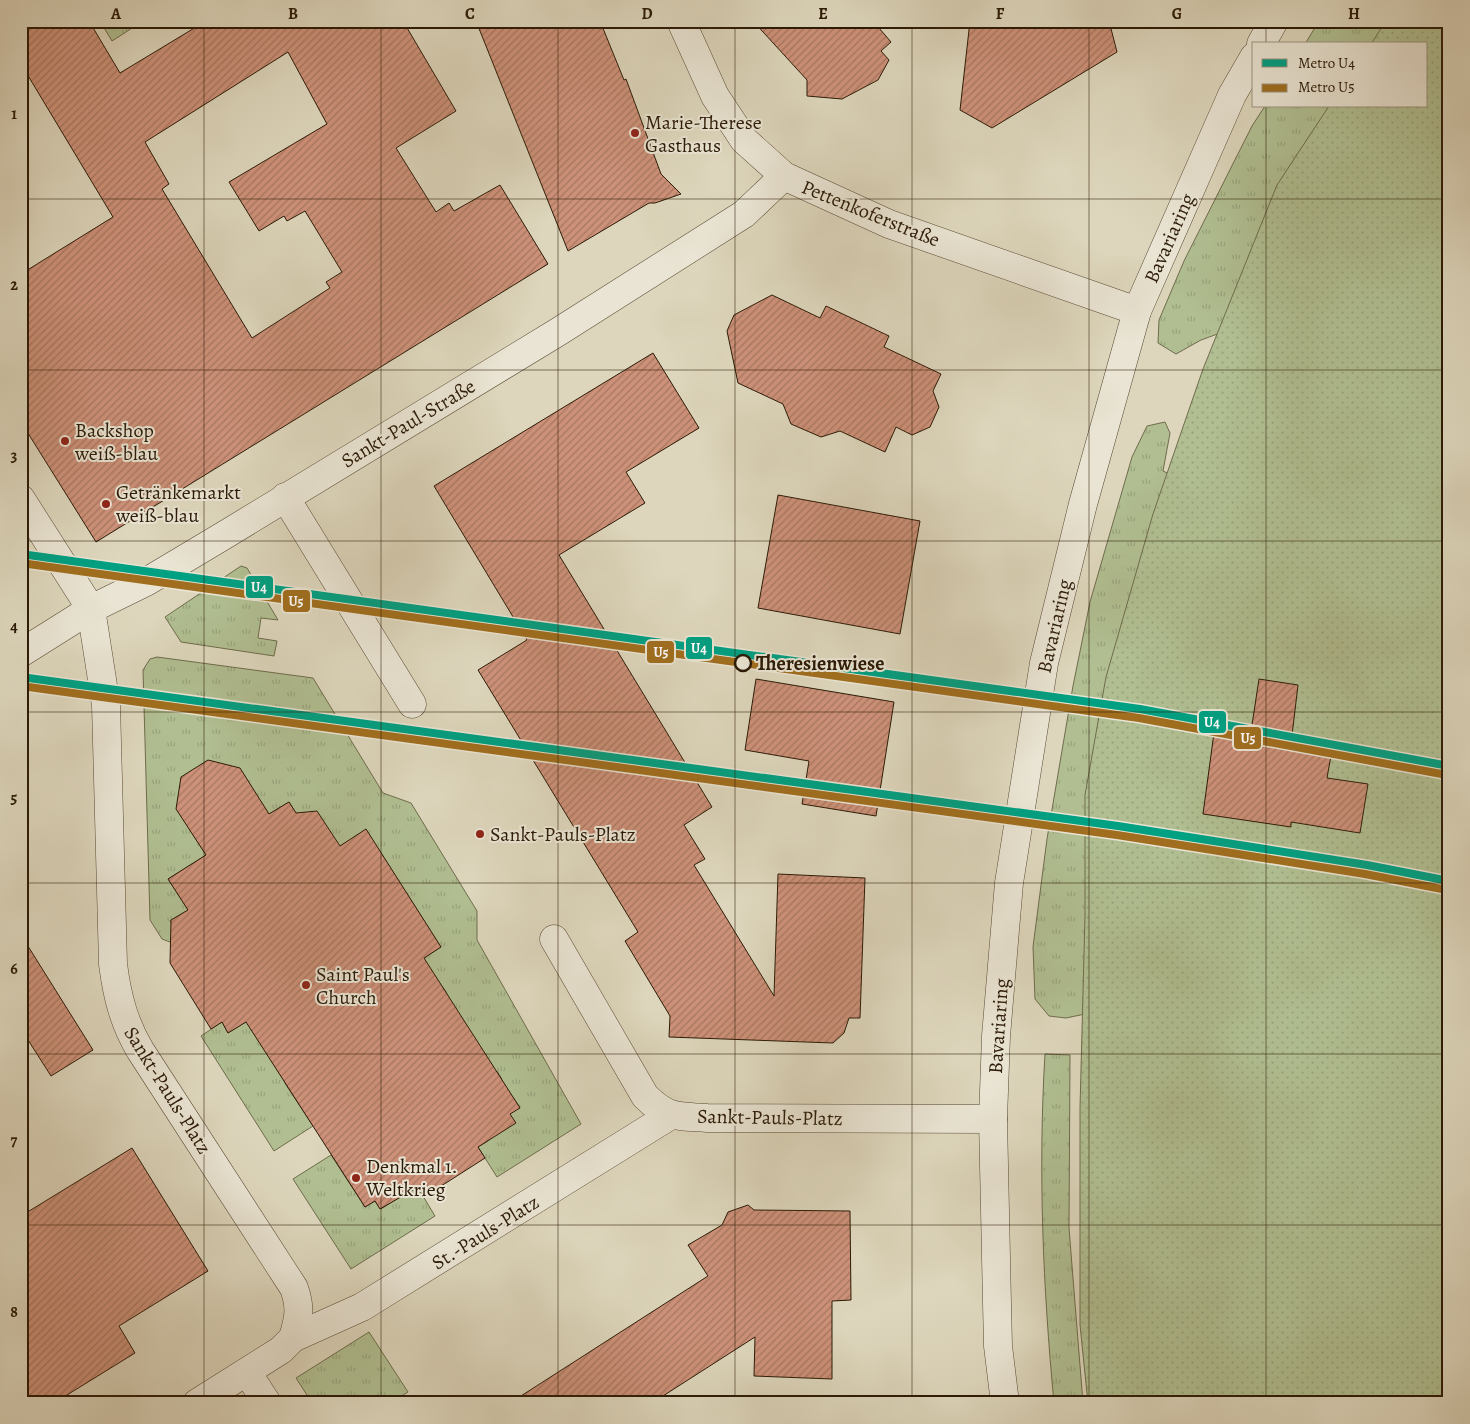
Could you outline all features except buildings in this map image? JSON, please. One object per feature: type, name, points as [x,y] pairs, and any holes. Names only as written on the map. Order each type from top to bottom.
[{"type":"street","name":"Pettenkoferstraße","points":[[681,21],[715,96],[744,140],[784,176],[889,224],[1137,311]]},
{"type":"street","points":[[1262,42],[1274,21]]},
{"type":"street","name":"Bavariaring","points":[[1005,1403],[998,1346],[993,1119],[996,1036],[1009,883],[1044,663],[1086,495],[1137,311],[1232,95],[1252,60]]},
{"type":"street","name":"Sankt-Paul-Straße","points":[[21,653],[91,609],[146,582],[549,337],[744,214],[784,176]]},
{"type":"street","points":[[286,497],[412,704]]},
{"type":"street","points":[[21,499],[91,609]]},
{"type":"street","name":"Sankt-Pauls-Platz","points":[[91,609],[106,705],[112,964],[116,992],[124,1021],[140,1050],[294,1288],[300,1305],[298,1321],[292,1338]]},
{"type":"street","name":"Sankt-Pauls-Platz","points":[[554,939],[645,1096],[658,1110],[671,1115],[708,1118],[993,1119]]},
{"type":"street","name":"St.-Pauls-Platz","points":[[292,1338],[362,1307],[671,1115]]},
{"type":"street","points":[[198,1403],[281,1350],[292,1338]]},
{"type":"street","name":"Bavariaring","points":[[985,1403],[998,1346]]},
{"type":"street","points":[[248,1372],[267,1403]]},
{"type":"green space","points":[[100,21],[143,21],[112,41]]},
{"type":"green space","points":[[1319,21],[1449,21],[1428,42],[1306,42]]},
{"type":"green space","points":[[1386,21],[1449,21],[1449,1403],[1088,1403],[1080,1325],[1080,1108],[1085,916],[1085,795],[1106,677],[1153,514],[1203,369],[1277,185],[1328,108],[1428,108],[1428,42],[1372,42]]},
{"type":"green space","points":[[1264,108],[1423,108],[1245,324],[1201,340],[1176,354],[1158,343],[1159,320],[1184,261],[1252,126]]},
{"type":"green space","points":[[1165,422],[1170,433],[1163,471],[1208,492],[1109,1009],[1066,1018],[1049,1016],[1035,999],[1033,947],[1047,839],[1073,686],[1090,602],[1132,457],[1147,426]]},
{"type":"green space","points":[[241,566],[247,568],[278,620],[261,618],[258,638],[277,641],[274,656],[181,642],[165,617]]},
{"type":"green space","points":[[157,657],[313,678],[383,793],[411,803],[477,911],[477,940],[581,1124],[497,1177],[478,1147],[488,1141],[483,1131],[520,1107],[500,1080],[502,1079],[497,1071],[488,1077],[464,1021],[438,998],[447,993],[442,986],[433,991],[415,964],[441,947],[366,830],[340,846],[296,813],[289,802],[269,814],[239,768],[177,809],[206,855],[168,879],[188,910],[170,921],[180,936],[170,942],[162,939],[150,920],[143,670],[150,659]]},
{"type":"green space","points":[[255,1016],[286,1085],[313,1126],[274,1151],[201,1036],[222,1022],[228,1033]]},
{"type":"green space","points":[[1045,1054],[1070,1055],[1069,1228],[1083,1403],[1054,1403],[1044,1272],[1042,1142]]},
{"type":"green space","points":[[331,1155],[365,1207],[375,1201],[381,1209],[417,1186],[435,1216],[351,1269],[293,1179]]},
{"type":"green space","points":[[369,1332],[408,1392],[390,1403],[312,1403],[296,1378]]},
{"type":"metro line","name":"U4","points":[[21,554],[1140,709],[1449,766]]},
{"type":"metro line","name":"U5","points":[[21,563],[1139,718],[1447,775]]},
{"type":"metro line","name":"U4","points":[[21,677],[1118,826],[1367,865],[1449,881]]},
{"type":"metro line","name":"U5","points":[[21,686],[1117,835],[1365,874],[1447,890]]},
{"type":"place","name":"Marie-Therese Gasthaus","points":[[635,133]]},
{"type":"place","name":"Backshop weiß-blau","points":[[65,441]]},
{"type":"place","name":"Getränkemarkt weiß-blau","points":[[106,504]]},
{"type":"place","name":"Theresienwiese","points":[[743,663]]},
{"type":"place","name":"Sankt-Pauls-Platz","points":[[480,834]]},
{"type":"place","name":"Saint Paul's Church","points":[[306,985]]},
{"type":"place","name":"Denkmal 1. Weltkrieg","points":[[356,1178]]}]
